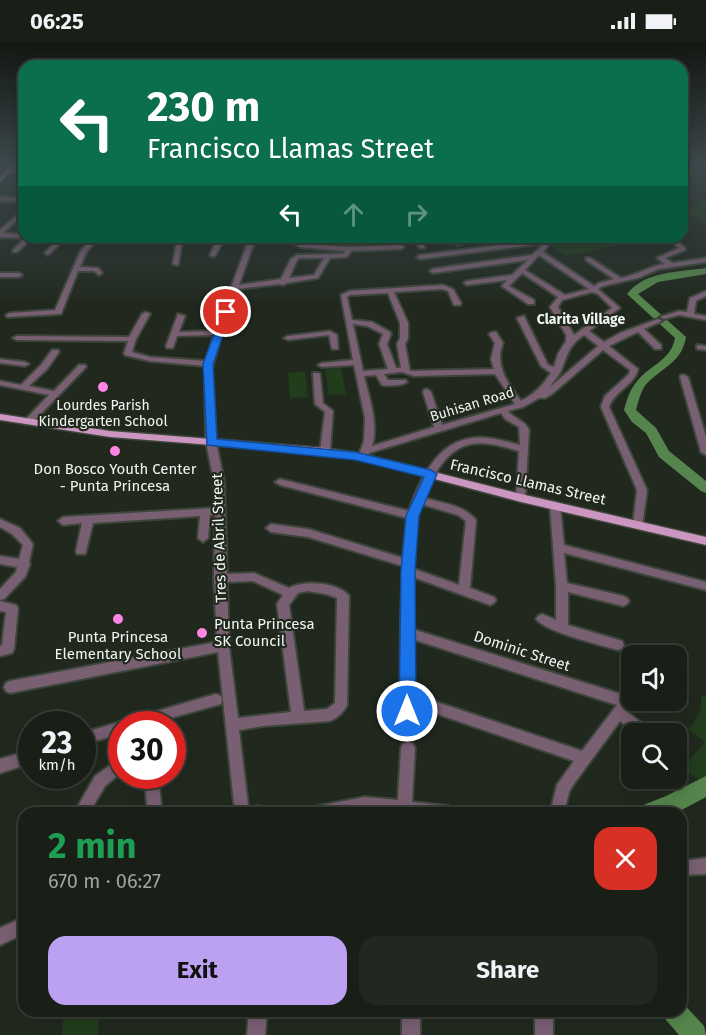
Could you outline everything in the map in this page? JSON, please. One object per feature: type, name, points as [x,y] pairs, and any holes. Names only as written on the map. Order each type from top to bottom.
[{"type":"main road","name":"Francisco Llamas Street","points":[[0,417],[110,434],[364,454],[555,506],[706,534]]},
{"type":"main road","name":"Francisco Llamas Street","points":[[638,523],[706,541]]},
{"type":"street","points":[[0,234],[18,217]]},
{"type":"street","points":[[0,234],[18,236]]},
{"type":"street","points":[[15,251],[23,243]]},
{"type":"street","points":[[48,253],[58,243]]},
{"type":"street","points":[[10,315],[58,312],[83,252],[91,243]]},
{"type":"street","points":[[176,264],[179,243]]},
{"type":"street","points":[[213,255],[219,243]]},
{"type":"street","points":[[146,314],[132,339],[128,353],[149,359],[208,364],[250,243]]},
{"type":"street","points":[[298,243],[349,249],[401,247]]},
{"type":"street","points":[[419,243],[423,247]]},
{"type":"street","points":[[420,257],[534,243]]},
{"type":"street","points":[[531,302],[505,286],[545,243]]},
{"type":"street","points":[[672,265],[660,258],[683,249],[678,244]]},
{"type":"street","points":[[283,283],[294,259],[299,256],[345,256],[349,249]]},
{"type":"street","points":[[433,271],[536,255],[594,289],[616,308],[570,341],[570,336],[554,307],[556,301],[594,289],[601,284],[636,277],[657,267],[706,260]]},
{"type":"street","points":[[236,287],[283,283],[316,277],[328,256]]},
{"type":"street","points":[[588,259],[620,280]]},
{"type":"street","points":[[75,269],[96,269],[99,273]]},
{"type":"street","points":[[520,270],[563,297]]},
{"type":"street","points":[[0,275],[20,275]]},
{"type":"street","points":[[467,283],[513,278]]},
{"type":"street","points":[[364,454],[370,427],[343,296],[345,294],[443,287],[451,290],[457,303]]},
{"type":"street","points":[[390,290],[404,323],[404,338],[400,344],[406,372],[414,374],[499,371]]},
{"type":"street","points":[[690,315],[693,300],[706,293]]},
{"type":"street","points":[[536,396],[549,392],[603,346],[639,328],[679,314],[706,318]]},
{"type":"street","points":[[170,346],[181,315]]},
{"type":"street","points":[[521,318],[545,366],[556,372]]},
{"type":"street","points":[[350,322],[364,322],[387,334],[383,344],[393,370]]},
{"type":"street","points":[[639,328],[658,347]]},
{"type":"street","points":[[585,332],[634,369],[633,375],[608,398],[605,407],[642,490],[638,523]]},
{"type":"street","points":[[175,334],[218,333]]},
{"type":"street","points":[[288,338],[330,333],[335,344],[353,339]]},
{"type":"street","points":[[493,334],[499,343],[494,352],[499,371],[509,391],[520,405]]},
{"type":"street","points":[[17,338],[132,339]]},
{"type":"street","name":"Buhisan Road","points":[[364,454],[439,428],[520,405],[536,396],[556,372],[562,354],[570,341]]},
{"type":"street","points":[[23,387],[44,367],[55,352]]},
{"type":"street","points":[[0,361],[24,363]]},
{"type":"street","points":[[0,371],[10,362]]},
{"type":"street","points":[[322,365],[357,363]]},
{"type":"street","name":"Tres de Abril Street","points":[[208,364],[212,442],[219,481],[223,698],[234,725],[241,807]]},
{"type":"street","points":[[28,422],[82,368]]},
{"type":"street","points":[[359,374],[405,369]]},
{"type":"street","points":[[379,372],[385,383],[403,381]]},
{"type":"street","points":[[316,375],[319,404],[329,411],[325,451]]},
{"type":"street","points":[[684,377],[706,452]]},
{"type":"street","points":[[0,383],[55,394]]},
{"type":"street","points":[[427,392],[439,428]]},
{"type":"street","points":[[503,410],[508,417],[523,425],[525,430],[521,498]]},
{"type":"street","points":[[407,724],[408,567],[413,516],[419,500],[431,474],[443,456],[453,448],[471,441],[492,442],[523,449]]},
{"type":"street","points":[[280,482],[413,516]]},
{"type":"street","points":[[419,500],[462,512],[471,520],[464,591]]},
{"type":"street","points":[[555,506],[562,586],[562,628]]},
{"type":"street","points":[[63,521],[220,512]]},
{"type":"street","points":[[203,538],[206,513]]},
{"type":"street","points":[[81,551],[88,520]]},
{"type":"street","points":[[0,523],[16,531],[28,544],[21,574],[0,596]]},
{"type":"street","points":[[271,528],[308,533],[408,567],[490,600]]},
{"type":"street","points":[[558,547],[706,586]]},
{"type":"street","points":[[0,560],[25,564]]},
{"type":"street","points":[[220,578],[254,577],[290,593]]},
{"type":"street","points":[[562,586],[623,601]]},
{"type":"street","points":[[234,725],[330,715],[341,705],[343,596],[330,589],[297,589],[290,593],[284,604],[298,717]]},
{"type":"street","points":[[0,606],[12,608],[4,650]]},
{"type":"street","points":[[542,618],[562,628],[618,645]]},
{"type":"street","name":"Dominic Street","points":[[407,632],[621,701]]},
{"type":"street","points":[[10,687],[223,646]]},
{"type":"street","points":[[176,711],[223,698]]},
{"type":"street","points":[[407,698],[584,758]]},
{"type":"street","points":[[558,807],[562,790],[621,710]]},
{"type":"street","points":[[404,807],[408,748]]},
{"type":"street","points":[[0,766],[18,760]]},
{"type":"street","points":[[85,807],[100,781],[108,774]]},
{"type":"street","points":[[152,789],[154,807]]},
{"type":"street","points":[[349,807],[365,804],[384,807]]},
{"type":"street","points":[[687,867],[706,866]]},
{"type":"street","points":[[0,937],[18,928]]},
{"type":"street","points":[[256,1035],[258,1017]]},
{"type":"street","points":[[411,1017],[411,1035]]},
{"type":"street","points":[[544,1017],[544,1035]]},
{"type":"green space","points":[[688,210],[706,210],[706,223],[693,215],[688,217]]},
{"type":"green space","points":[[547,243],[612,243],[615,246],[566,256]]},
{"type":"green space","points":[[341,368],[346,394],[329,395],[325,370]]},
{"type":"green space","points":[[305,371],[308,397],[290,398],[288,373]]},
{"type":"green space","points":[[701,695],[706,697],[706,793],[698,796],[690,787],[699,780],[687,772],[687,762],[705,742],[689,730],[701,711]]},
{"type":"green space","points":[[63,1017],[99,1017],[98,1035],[62,1035]]},
{"type":"waterway","points":[[706,271],[655,279],[637,288],[632,294],[681,337],[679,347],[669,361],[641,383],[630,410],[636,419],[651,431],[664,454],[706,488]]},
{"type":"waterway","points":[[665,807],[706,786]]},
{"type":"waterway","points":[[680,1017],[695,1035]]},
{"type":"place","name":"Lourdes Parish Kindergarten School","points":[[103,387]]},
{"type":"place","name":"Don Bosco Youth Center - Punta Princesa","points":[[115,451]]},
{"type":"place","name":"Punta Princesa Elementary School","points":[[118,619]]},
{"type":"place","name":"Punta Princesa SK Council","points":[[202,633]]},
{"type":"district","name":"Clarita Village","points":[[581,319]]},
{"type":"route","points":[[226,312],[208,364],[212,442],[325,451],[363,457],[431,474],[413,516],[408,571],[407,711]]}]
